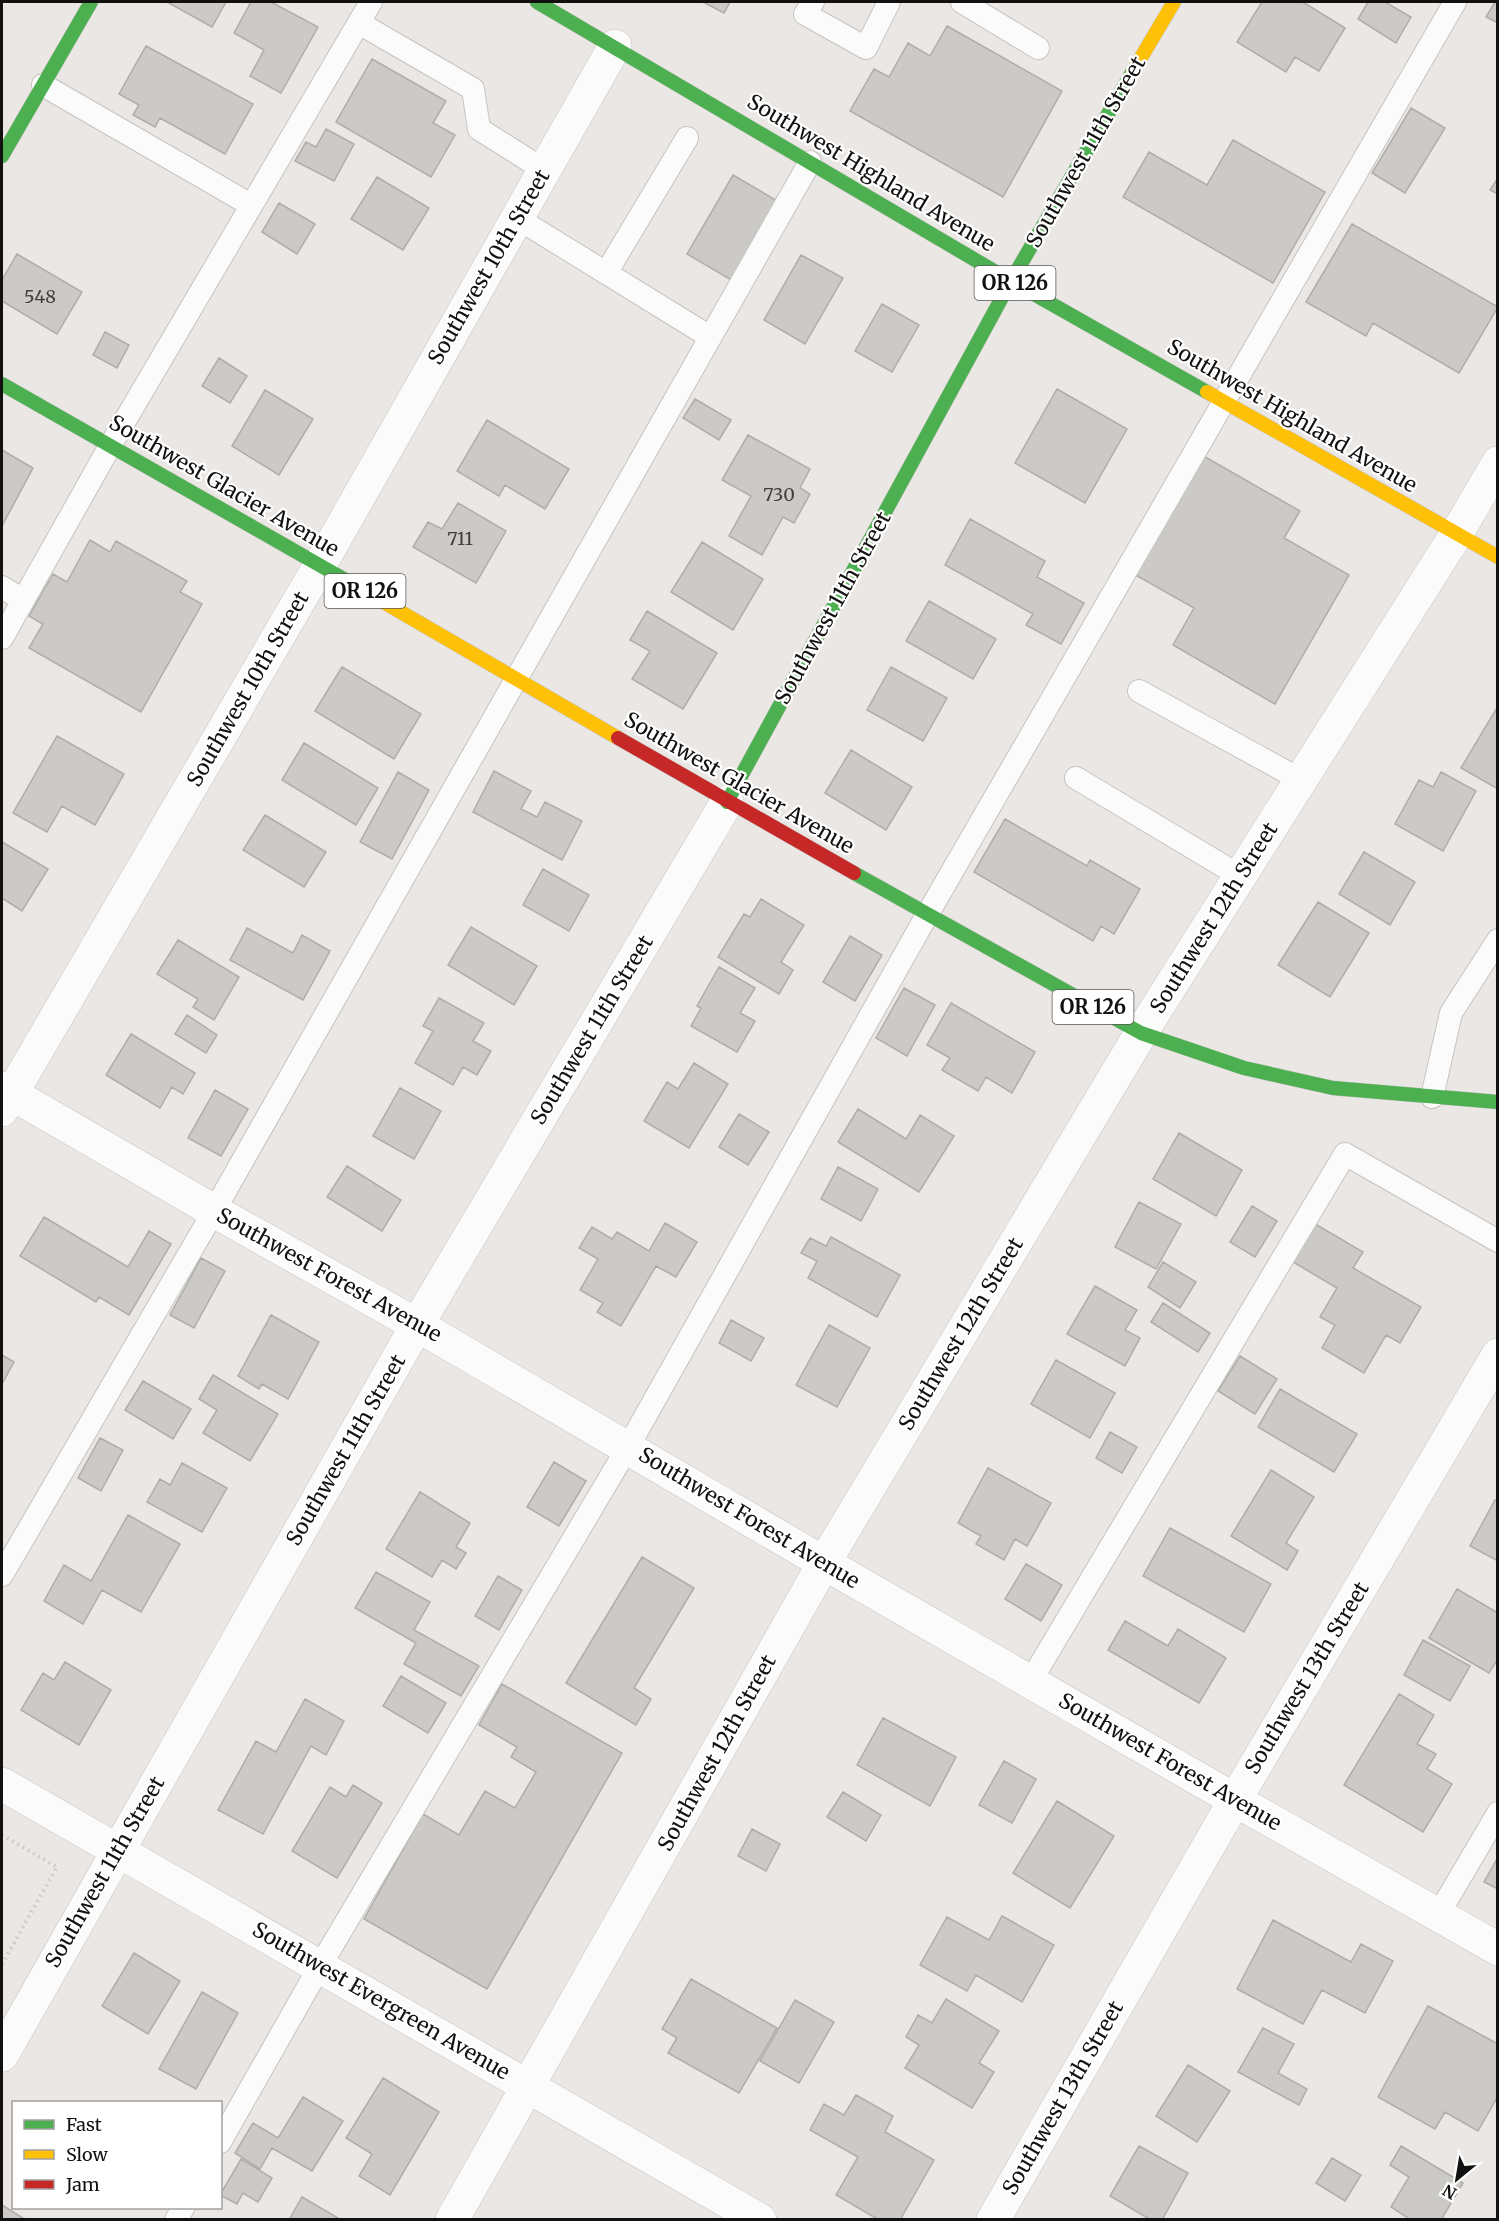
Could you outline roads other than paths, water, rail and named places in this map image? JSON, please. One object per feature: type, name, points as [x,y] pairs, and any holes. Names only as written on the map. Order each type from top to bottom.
[{"type":"main road","points":[[2,156],[91,2]]},
{"type":"main road","name":"Southwest Highland Avenue","points":[[537,2],[1011,281],[1497,557]]},
{"type":"main road","name":"Southwest 11th Street","points":[[727,802],[1011,281],[1167,4]]},
{"type":"main road","name":"Southwest Glacier Avenue","points":[[2,384],[320,565],[727,802],[1141,1033],[1244,1068],[1333,1088],[1497,1102]]},
{"type":"street","name":"Southwest 10th Street","points":[[5,1097],[320,565],[615,46]]},
{"type":"street","name":"Southwest 12th Street","points":[[452,2220],[824,1563],[1141,1033],[1457,533],[1497,464]]},
{"type":"street","name":"Southwest 11th Street","points":[[2,2055],[417,1325],[727,802]]},
{"type":"street","name":"Southwest Forest Avenue","points":[[5,1097],[417,1325],[824,1563],[1497,1949]]},
{"type":"street","name":"Southwest 13th Street","points":[[993,2220],[1235,1800],[1497,1355]]},
{"type":"street","name":"Southwest Evergreen Avenue","points":[[2,1784],[529,2086],[725,2211],[760,2220]]},
{"type":"lane","points":[[2,638],[110,446],[371,2]]},
{"type":"lane","points":[[813,2],[805,14],[866,48],[889,2]]},
{"type":"lane","points":[[962,2],[1038,48]]},
{"type":"lane","points":[[222,2138],[320,1966],[628,1447],[927,915],[1455,2]]},
{"type":"lane","points":[[359,23],[473,89],[479,129],[544,170]]},
{"type":"lane","points":[[43,85],[251,205]]},
{"type":"lane","points":[[606,273],[687,138]]},
{"type":"lane","points":[[2,1575],[214,1211],[810,162]]},
{"type":"lane","points":[[517,218],[710,337]]},
{"type":"lane","points":[[2,587],[23,600]]},
{"type":"lane","points":[[1139,691],[1301,780]]},
{"type":"lane","points":[[1076,778],[1240,876]]},
{"type":"lane","points":[[1432,1097],[1452,1013],[1497,940]]},
{"type":"lane","points":[[1030,1682],[1345,1154],[1497,1241]]},
{"type":"lane","points":[[1438,1915],[1497,1812]]}]
